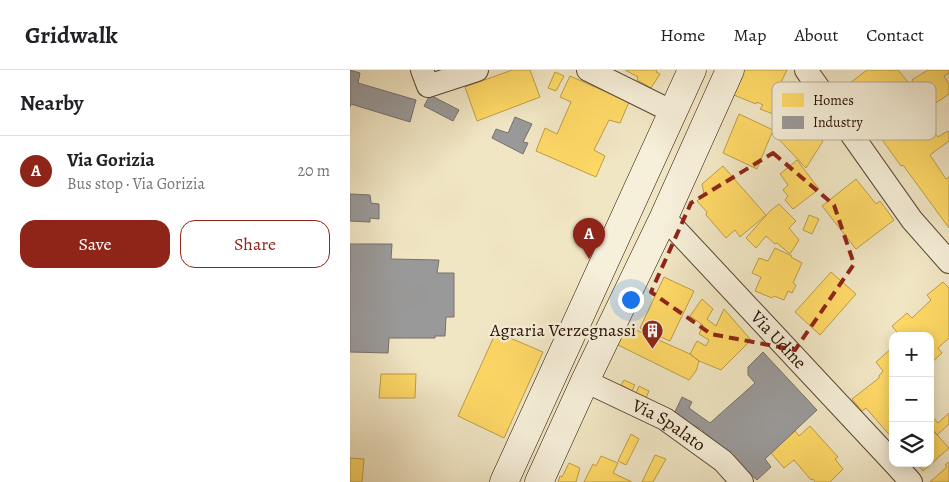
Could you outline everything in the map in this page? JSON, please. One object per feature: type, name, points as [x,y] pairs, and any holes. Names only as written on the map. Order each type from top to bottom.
[{"type":"street","points":[[422,70],[428,86],[477,70]]},
{"type":"street","points":[[588,70],[673,112]]},
{"type":"street","points":[[504,482],[692,70]]},
{"type":"street","points":[[539,482],[664,216],[730,70]]},
{"type":"street","points":[[806,70],[814,82]]},
{"type":"street","points":[[855,140],[912,220],[949,262]]},
{"type":"street","name":"Via Udine","points":[[664,216],[889,459]]},
{"type":"street","name":"Via Spalato","points":[[585,381],[665,419],[723,461],[742,482]]},
{"type":"street","name":"Via Udine","points":[[897,467],[911,482]]},
{"type":"highlighted area","points":[[773,153],[834,205],[854,264],[795,350],[711,334],[651,292],[691,203]]},
{"type":"building: Homes","points":[[512,70],[530,70],[540,97],[477,121],[465,87]]},
{"type":"building: Homes","points":[[625,70],[657,70],[656,72],[660,74],[651,88],[637,80],[638,77]]},
{"type":"building: Homes","points":[[740,70],[787,70],[781,82],[772,82],[772,114],[760,109],[763,105],[757,102],[756,104],[729,93]]},
{"type":"building: Homes","points":[[867,70],[898,70],[908,82],[851,82]]},
{"type":"building: Homes","points":[[928,70],[949,70],[949,73],[944,76],[949,84],[949,94],[936,103],[936,82],[913,82],[912,80]]},
{"type":"building: Homes","points":[[555,72],[564,76],[556,91],[548,88]]},
{"type":"building: Homes","points":[[570,76],[629,102],[620,123],[609,120],[594,150],[605,156],[596,177],[536,151],[545,128],[557,134],[571,102],[560,97]]},
{"type":"building: Homes","points":[[739,114],[772,130],[757,169],[723,153]]},
{"type":"building: Homes","points":[[948,131],[949,141],[930,155],[946,179],[949,177],[949,228],[903,165],[901,166],[882,140],[936,140],[936,134],[938,137]]},
{"type":"building: Homes","points":[[780,140],[823,141],[806,168]]},
{"type":"building: Homes","points":[[797,160],[819,189],[793,209],[785,200],[788,196],[783,190],[788,185],[780,174]]},
{"type":"building: Homes","points":[[723,166],[766,215],[740,237],[735,230],[726,238],[706,215],[707,212],[697,201],[704,194],[702,184]]},
{"type":"building: Homes","points":[[856,179],[876,204],[880,201],[894,220],[856,249],[822,206]]},
{"type":"building: Homes","points":[[779,204],[796,221],[789,228],[799,240],[790,254],[766,236],[756,248],[746,238],[770,211]]},
{"type":"building: Homes","points":[[809,215],[819,219],[812,234],[803,230]]},
{"type":"building: Homes","points":[[775,248],[802,263],[793,283],[796,285],[792,293],[788,291],[784,300],[774,296],[772,298],[755,291],[761,277],[752,273],[759,258],[768,261]]},
{"type":"building: Homes","points":[[831,272],[856,294],[820,335],[795,312]]},
{"type":"building: Homes","points":[[664,277],[694,291],[670,341],[640,328]]},
{"type":"building: Homes","points":[[943,282],[949,288],[949,338],[938,348],[942,353],[934,360],[934,332],[897,332],[892,326],[907,313],[912,318],[931,300],[927,295]]},
{"type":"building: Homes","points":[[702,299],[713,309],[707,319],[716,326],[724,309],[751,340],[721,370],[699,361],[690,354],[697,341],[706,346],[709,340],[699,334],[703,325],[690,316]]},
{"type":"building: Homes","name":"Agraria Verzegnassi","points":[[625,325],[690,354],[699,361],[696,371],[689,380],[616,344]]},
{"type":"building: Homes","points":[[496,332],[543,352],[504,438],[458,416]]},
{"type":"building: Homes","points":[[889,351],[889,434],[866,408],[862,411],[852,399],[879,378],[883,371],[876,362]]},
{"type":"building: Homes","points":[[381,374],[416,374],[415,398],[379,398]]},
{"type":"building: Homes","points":[[624,380],[635,385],[632,391],[621,385]]},
{"type":"building: Homes","points":[[639,386],[649,391],[646,398],[636,393]]},
{"type":"building: Homes","points":[[949,413],[949,424],[937,435],[934,431],[934,418],[938,423]]},
{"type":"building: Homes","points":[[810,426],[838,457],[835,459],[843,469],[830,482],[815,482],[813,479],[811,480],[794,460],[784,468],[771,453],[795,431],[799,436]]},
{"type":"building: Homes","points":[[934,431],[949,448],[934,461]]},
{"type":"building: Homes","points":[[631,434],[639,439],[626,465],[618,461]]},
{"type":"building: Homes","points":[[655,455],[666,459],[653,482],[642,482]]},
{"type":"building: Homes","points":[[601,456],[618,463],[613,473],[632,482],[584,482],[593,464],[596,466]]},
{"type":"building: Homes","points":[[350,458],[364,459],[362,482],[350,482]]},
{"type":"building: Homes","points":[[949,462],[949,482],[930,482],[947,467],[945,465]]},
{"type":"building: Homes","points":[[569,463],[580,468],[576,482],[558,482],[560,476],[562,477]]},
{"type":"building: Homes","points":[[920,467],[928,467],[923,471]]},
{"type":"building: Industry","points":[[350,70],[360,73],[358,83],[416,100],[410,122],[351,104],[350,107]]},
{"type":"building: Industry","points":[[430,95],[459,110],[453,121],[424,106]]},
{"type":"building: Industry","points":[[515,117],[532,124],[523,142],[528,143],[523,154],[492,138],[496,129],[508,133]]},
{"type":"building: Industry","points":[[350,194],[370,195],[371,203],[379,204],[379,219],[370,218],[370,222],[350,221]]},
{"type":"building: Industry","points":[[350,244],[392,244],[391,259],[439,260],[437,273],[454,273],[454,317],[446,317],[445,336],[435,336],[435,338],[389,338],[388,353],[350,352]]},
{"type":"building: Industry","points":[[763,352],[817,410],[765,459],[771,467],[757,480],[701,429],[673,416],[682,397],[692,402],[689,408],[710,423],[755,383],[748,375],[748,367]]},
{"type":"place","name":"Via Gorizia","points":[[589,259]]},
{"type":"place","name":"Agraria Verzegnassi","points":[[652,349]]}]
